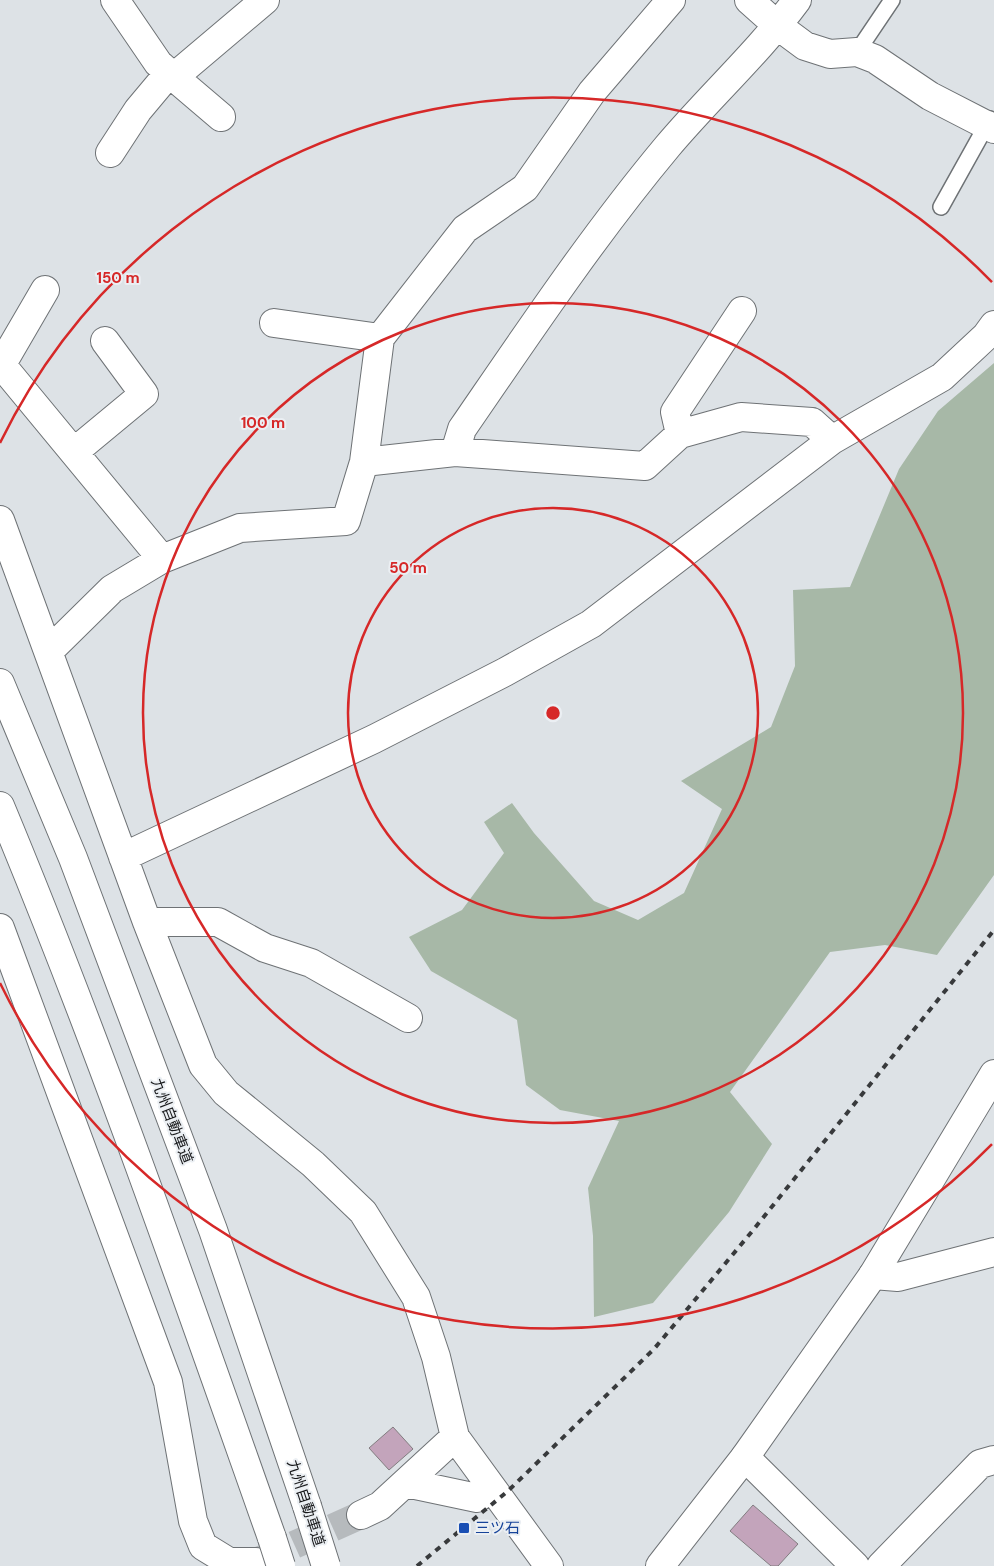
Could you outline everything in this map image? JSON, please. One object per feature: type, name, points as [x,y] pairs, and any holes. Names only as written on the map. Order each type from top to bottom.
[{"type":"main road","points":[[115,0],[158,63],[222,116]]},
{"type":"main road","points":[[110,153],[138,110],[172,75],[265,0]]},
{"type":"main road","points":[[49,651],[112,589],[162,559],[240,528],[346,521],[364,462],[380,338],[465,229],[525,188],[592,92],[671,0]]},
{"type":"main road","points":[[749,0],[778,26],[806,46],[830,54],[857,52],[875,59],[930,96],[991,123]]},
{"type":"main road","points":[[455,452],[462,429],[570,272],[667,147],[778,26],[797,0]]},
{"type":"main road","points":[[45,290],[1,364],[162,559]]},
{"type":"main road","points":[[680,434],[675,412],[742,310]]},
{"type":"main road","points":[[274,323],[380,338]]},
{"type":"main road","points":[[123,857],[374,739],[505,672],[592,624],[832,440],[942,377],[986,336],[994,325]]},
{"type":"main road","points":[[74,452],[144,394],[105,341]]},
{"type":"main road","points":[[364,462],[455,452],[645,466],[680,434],[742,417],[812,422],[832,440]]},
{"type":"main road","points":[[0,520],[147,922],[203,1065],[226,1093],[313,1164],[363,1212],[416,1297],[436,1357],[459,1443],[484,1493],[549,1566]]},
{"type":"main road","name":"九州自動車道","points":[[0,683],[73,858],[214,1230],[326,1566]]},
{"type":"main road","points":[[0,806],[31,881],[172,1254],[272,1538],[268,1564],[229,1562],[204,1546],[193,1521],[168,1382],[11,988],[0,928]]},
{"type":"main road","points":[[147,922],[218,922],[265,948],[310,963],[408,1018]]},
{"type":"main road","points":[[660,1566],[744,1457],[873,1275],[994,1074]]},
{"type":"main road","points":[[873,1275],[898,1277],[994,1252]]},
{"type":"main road","points":[[361,1515],[380,1506],[406,1482],[459,1443]]},
{"type":"main road","points":[[744,1457],[855,1566]]},
{"type":"main road","points":[[881,1566],[980,1464],[994,1460]]},
{"type":"main road","points":[[406,1482],[484,1493]]},
{"type":"lane","points":[[857,52],[892,0]]},
{"type":"lane","points":[[941,207],[991,123]]},
{"type":"green space","points":[[994,363],[994,875],[937,955],[885,945],[830,952],[730,1092],[772,1144],[729,1212],[653,1303],[594,1317],[593,1236],[588,1188],[619,1121],[560,1110],[526,1085],[517,1020],[431,971],[409,937],[462,910],[504,853],[484,822],[512,803],[534,833],[594,901],[638,920],[684,893],[722,809],[681,781],[771,727],[795,666],[793,590],[850,587],[899,469],[938,411]]},
{"type":"building","points":[[393,1427],[413,1449],[389,1470],[369,1448]]},
{"type":"building","points":[[753,1505],[798,1544],[778,1566],[771,1566],[730,1531]]},
{"type":"tunnel","points":[[256,1562],[361,1515]]},
{"type":"railway","points":[[417,1566],[508,1491],[654,1349],[754,1229],[994,930]]},
{"type":"place","name":"三ツ石","points":[[464,1528]]}]
